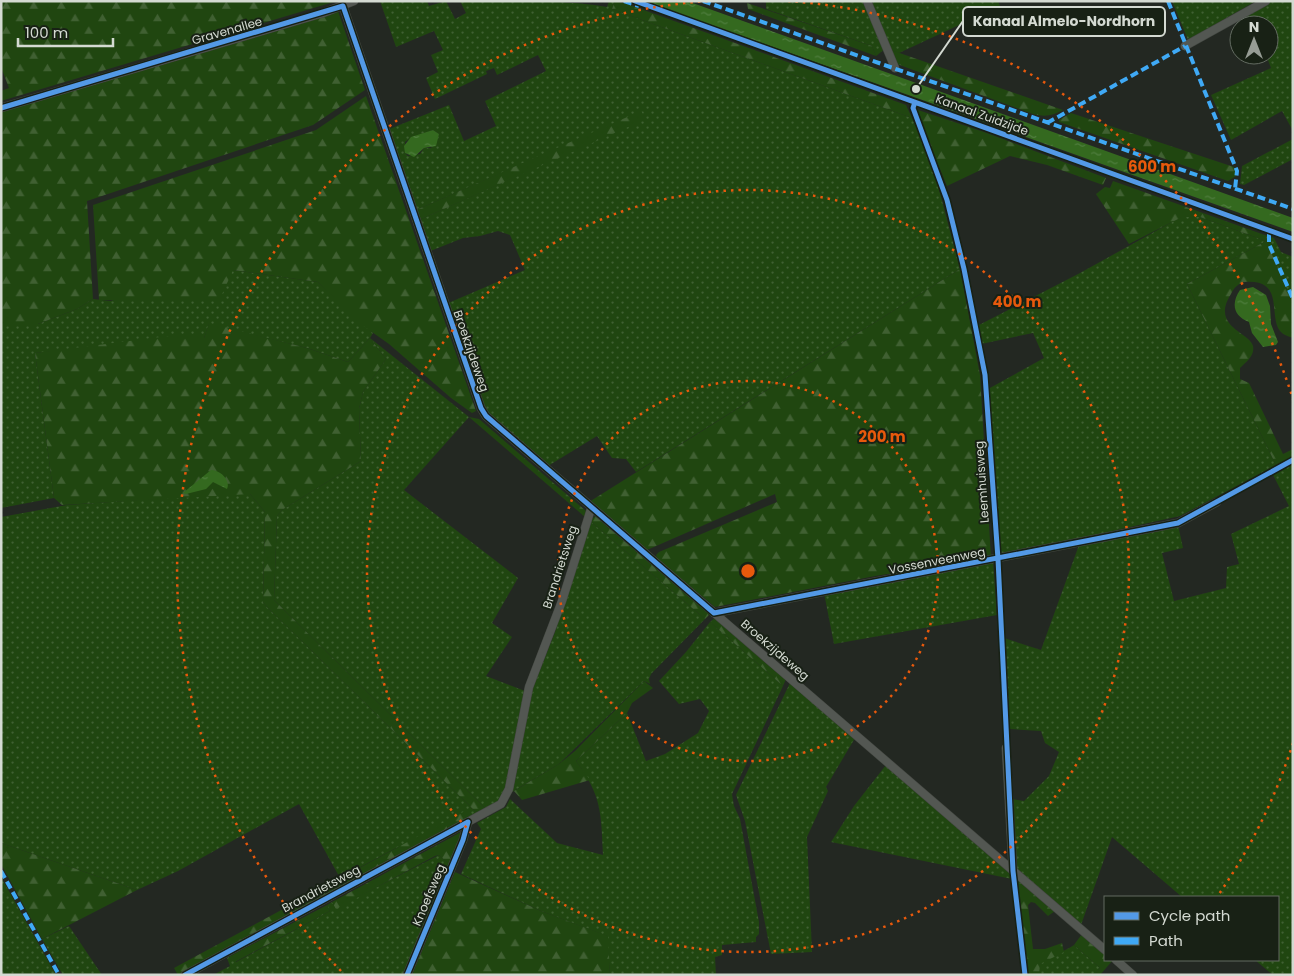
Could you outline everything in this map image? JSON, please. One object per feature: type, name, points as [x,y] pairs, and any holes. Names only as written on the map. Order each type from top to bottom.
[{"type":"street","name":"Gravenallee","points":[[1,108],[343,6],[354,1]]},
{"type":"street","points":[[867,1],[895,68]]},
{"type":"street","points":[[1185,46],[1266,1]]},
{"type":"street","name":"Broekzijdeweg","points":[[343,6],[481,408],[486,416],[591,509],[1104,949]]},
{"type":"street","name":"Vossenveenweg","points":[[714,613],[1178,523],[1217,502]]},
{"type":"street","name":"Brandrietsweg","points":[[185,975],[501,804],[509,789],[529,687],[562,601],[591,509]]},
{"type":"street","points":[[1006,748],[1013,871]]},
{"type":"street","name":"Knoefsweg","points":[[407,975],[463,840],[468,822]]},
{"type":"street","points":[[1117,961],[1133,975]]},
{"type":"green space","points":[[1,1],[337,1],[1,101],[1,91],[9,88],[1,67]]},
{"type":"green space","points":[[380,1],[427,1],[429,6],[446,1],[455,19],[466,13],[460,1],[556,2],[607,7],[609,1],[615,1],[612,9],[912,118],[932,163],[960,269],[636,472],[626,459],[612,458],[597,436],[548,466],[491,419],[480,401],[446,304],[525,270],[510,235],[498,231],[463,238],[428,252],[417,221],[645,118],[641,112],[414,211],[387,130],[449,105],[464,141],[496,126],[485,101],[546,71],[538,55],[497,75],[494,68],[486,71],[487,74],[435,99],[426,78],[438,72],[431,55],[443,50],[434,31],[396,47]],"holes":[[[433,130],[439,134],[431,148],[424,148],[420,154],[408,156],[405,153],[405,142],[411,138]]]},
{"type":"green space","points":[[615,1],[906,105],[912,118],[612,9]]},
{"type":"green space","points":[[766,1],[865,1],[885,49],[876,56],[872,46],[766,9]]},
{"type":"green space","points":[[876,1],[998,1],[1000,6],[899,53],[891,50],[872,3]]},
{"type":"green space","points":[[1172,1],[1256,1],[1229,15],[1188,40]]},
{"type":"green space","points":[[1270,1],[1293,1],[1293,131],[1282,111],[1231,140],[1211,95],[1271,68],[1270,65],[1279,65],[1279,15],[1246,15]]},
{"type":"green space","points":[[747,3],[872,46],[876,56],[748,9]]},
{"type":"green space","points":[[338,11],[365,90],[313,125],[87,201],[93,299],[77,309],[38,324],[1,324],[1,112]]},
{"type":"green space","points":[[891,50],[1063,110],[1048,115],[1033,114],[897,64]]},
{"type":"green space","points":[[366,96],[476,411],[472,413],[451,398],[389,344],[362,325],[318,282],[233,270],[219,301],[99,300],[93,205],[316,130]]},
{"type":"green space","points":[[915,109],[984,132],[1106,178],[1103,185],[1047,165],[1010,156],[947,186]]},
{"type":"green space","points":[[641,111],[646,119],[417,221],[414,211]]},
{"type":"green space","points":[[1071,113],[1234,167],[1236,176],[1228,181],[1059,122],[1059,120]]},
{"type":"green space","points":[[1293,139],[1293,159],[1244,185],[1240,184],[1242,166]]},
{"type":"green space","points":[[1113,181],[1262,234],[1265,238],[1293,304],[1293,338],[1280,331],[1275,316],[1273,299],[1266,286],[1257,283],[1240,283],[1232,292],[1226,305],[1225,314],[1233,327],[1250,341],[1253,346],[1253,353],[1240,368],[1240,379],[1249,383],[1283,454],[1293,449],[1293,456],[1276,465],[1187,284],[1266,241],[1200,217],[1182,217],[1129,244],[1096,194],[1105,187],[1110,188]]},
{"type":"green space","points":[[1181,217],[1200,217],[1266,241],[1187,284],[1276,465],[1180,516],[999,556],[988,389],[1044,358],[1033,333],[981,344],[977,326],[1080,273]]},
{"type":"green space","points":[[1262,234],[1274,238],[1281,252],[1293,257],[1293,304]]},
{"type":"green space","points":[[960,269],[980,375],[991,558],[875,576],[715,607],[657,559],[656,555],[659,552],[777,502],[775,494],[647,550],[589,502]]},
{"type":"green space","points":[[233,270],[318,282],[373,333],[348,362],[307,348],[209,324],[204,338],[35,353],[54,498],[1,508],[1,324],[38,324],[77,309],[93,299],[110,301]]},
{"type":"green space","points":[[209,323],[307,348],[348,362],[370,338],[386,359],[363,392],[359,409],[361,461],[282,510],[277,516],[274,600],[487,810],[478,814],[263,602],[265,512],[250,494],[62,505],[54,498],[35,353],[193,334],[204,338]]},
{"type":"green space","points":[[370,338],[469,417],[404,490],[518,578],[492,623],[512,637],[486,676],[525,691],[505,796],[487,810],[274,600],[277,516],[282,510],[361,461],[359,409],[363,392],[386,359]]},
{"type":"green space","points":[[469,417],[479,419],[586,511],[585,517]]},
{"type":"green space","points":[[1293,462],[1293,975],[1273,975],[1256,961],[1279,961],[1279,896],[1181,896],[1112,837],[1081,925],[1017,870],[1012,799],[1024,801],[1049,776],[1059,752],[1045,743],[1041,731],[1009,729],[1004,638],[1041,650],[1079,545],[1178,525],[1183,548],[1162,553],[1174,601],[1226,588],[1227,567],[1239,564],[1231,534],[1289,506],[1272,473]]},
{"type":"green space","points":[[240,493],[250,494],[265,512],[263,602],[478,814],[396,848],[340,878],[299,804],[178,871],[137,890],[1,843],[1,517],[67,505]]},
{"type":"green space","points":[[595,516],[709,615],[705,619],[590,521]]},
{"type":"green space","points":[[590,521],[705,619],[651,674],[650,684],[644,681],[559,764],[512,792],[531,693],[555,632]]},
{"type":"green space","points":[[993,561],[997,615],[834,644],[824,593]]},
{"type":"green space","points":[[716,617],[786,679],[783,686],[710,622]]},
{"type":"green space","points":[[710,622],[783,686],[732,794],[734,806],[740,819],[759,922],[759,934],[756,937],[756,942],[722,945],[722,955],[715,957],[716,975],[610,975],[607,936],[541,911],[461,874],[481,829],[477,823],[506,807],[510,799],[557,843],[603,855],[599,805],[585,773],[576,761],[627,713],[646,761],[665,754],[698,733],[709,711],[700,699],[679,704],[659,681]]},
{"type":"green space","points":[[644,681],[653,688],[632,703],[627,713],[576,761],[590,780],[522,800],[514,791],[559,764],[575,751]]},
{"type":"green space","points":[[790,683],[855,738],[826,787],[828,791],[807,837],[812,952],[771,954],[745,821],[736,795]]},
{"type":"green space","points":[[886,765],[1010,871],[1012,879],[831,842],[854,806]]},
{"type":"green space","points":[[465,811],[472,818],[178,975],[174,968]]},
{"type":"green space","points":[[463,831],[450,865],[439,855],[435,856],[336,909],[332,902]]},
{"type":"green space","points":[[1,843],[137,890],[42,939],[1,864]]},
{"type":"green space","points":[[439,855],[450,865],[404,975],[213,975],[230,966],[227,958],[232,955],[236,962],[330,911],[327,905],[332,902],[336,908]]},
{"type":"green space","points":[[455,872],[541,911],[608,936],[610,975],[412,975]]},
{"type":"green space","points":[[1,877],[56,975],[1,975]]},
{"type":"green space","points":[[1017,878],[1055,911],[1048,916],[1035,903],[1031,902],[1028,905],[1033,949],[1045,949],[1062,943],[1064,952],[1040,964],[1039,975],[1027,975]]},
{"type":"green space","points":[[327,905],[330,911],[235,962],[232,955]]},
{"type":"green space","points":[[69,926],[102,975],[63,975],[42,939]]},
{"type":"green space","points":[[1082,934],[1104,952],[1104,961],[1112,961],[1100,975],[1094,975],[1100,968],[1074,945]]},
{"type":"green space","points":[[1074,945],[1100,968],[1094,975],[1039,975],[1041,963]]},
{"type":"water","points":[[644,1],[687,1],[1293,218],[1293,232]]},
{"type":"water","points":[[433,130],[439,134],[436,146],[424,148],[414,157],[405,153],[404,146],[411,137]]},
{"type":"water","points":[[1253,287],[1266,295],[1270,306],[1271,324],[1278,342],[1276,345],[1263,347],[1252,333],[1249,322],[1240,316],[1235,309],[1235,300],[1240,290]]},
{"type":"water","points":[[211,470],[224,476],[228,486],[227,489],[213,482],[206,489],[183,493]]},
{"type":"marked path","points":[[624,1],[639,6]]},
{"type":"marked path","points":[[703,1],[1293,209]]},
{"type":"marked path","points":[[1168,1],[1237,171],[1235,189]]},
{"type":"marked path","points":[[1047,123],[1185,46]]},
{"type":"marked path","points":[[1269,234],[1269,244],[1293,299]]},
{"type":"marked path","points":[[1,871],[59,975]]},
{"type":"cycle path","name":"Kanaal Zuidzijde","points":[[635,1],[1293,239]]},
{"type":"cycle path","points":[[1,108],[343,6],[481,408],[486,416],[714,613],[1178,523],[1293,460]]},
{"type":"cycle path","name":"Leemhuisweg","points":[[915,102],[913,108],[947,200],[964,269],[985,375],[998,559],[1013,871],[1025,975]]},
{"type":"cycle path","points":[[185,975],[468,822]]},
{"type":"cycle path","points":[[407,975],[463,840],[468,822]]},
{"type":"place","name":"Kanaal Almelo-Nordhorn","points":[[916,89]]}]
